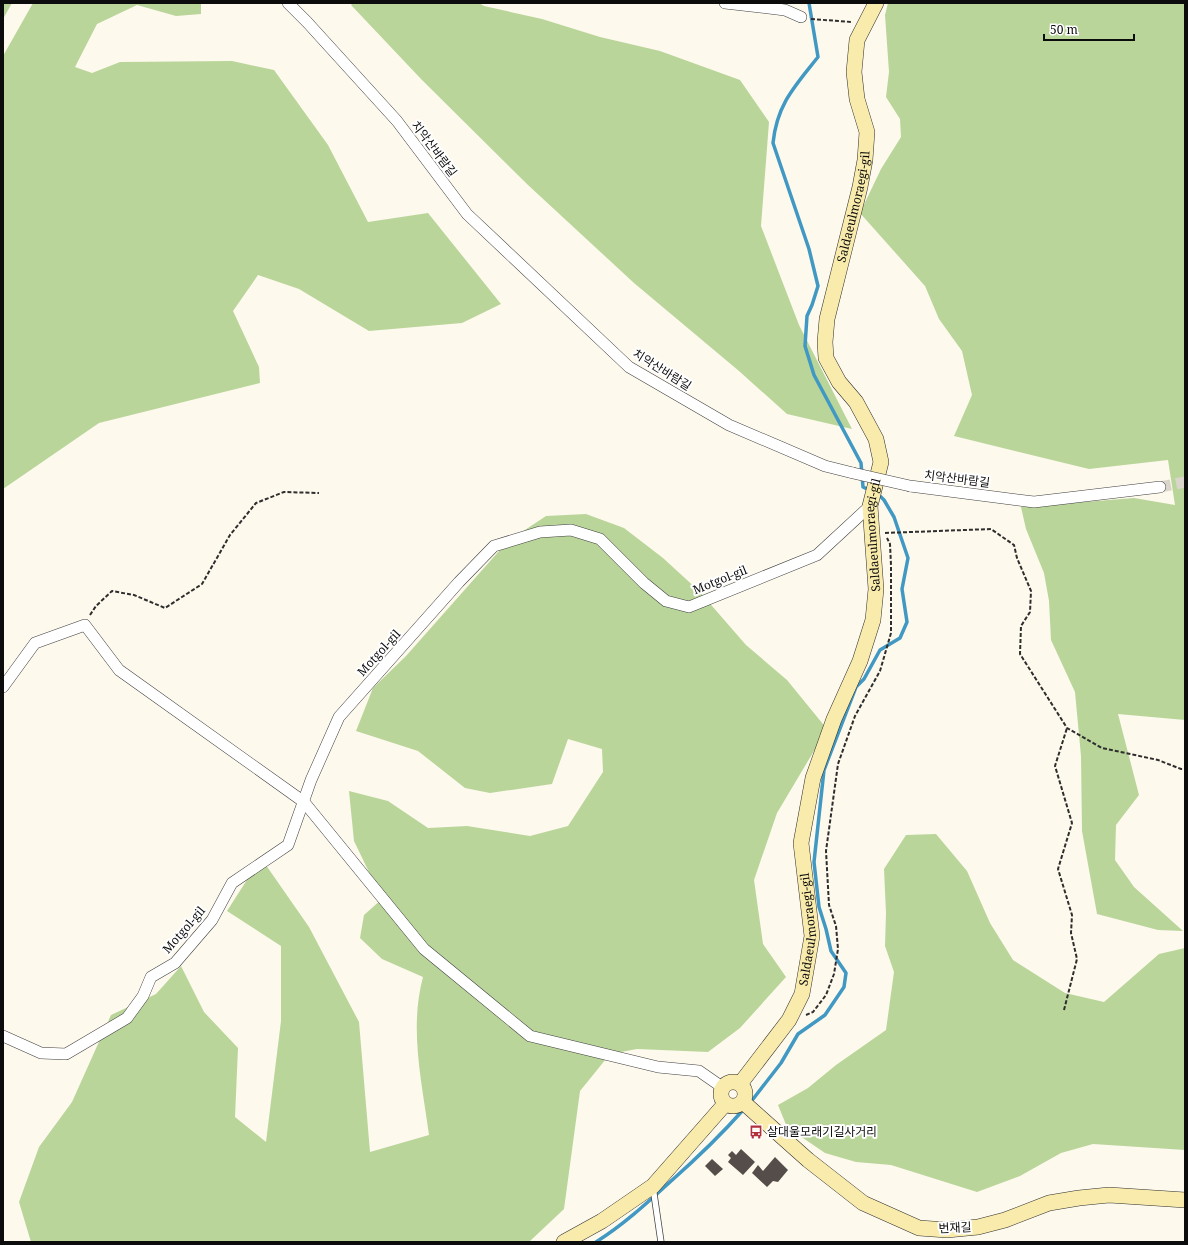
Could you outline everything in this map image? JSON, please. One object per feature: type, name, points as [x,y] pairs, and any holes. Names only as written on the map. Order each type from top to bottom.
[{"type":"street","name":"치악산바람길","points":[[288,3],[397,121],[467,214],[629,366],[729,425],[825,466],[910,486],[1034,502],[1160,487]]},
{"type":"street","points":[[725,3],[785,10],[802,17]]},
{"type":"street","name":"Saldaeulmoraegi-gil","points":[[740,1084],[789,1020],[802,994],[812,936],[801,843],[813,778],[834,719],[860,661],[873,620],[876,589],[871,502],[881,462],[876,439],[856,402],[839,382],[826,358],[825,342],[827,319],[860,187],[865,160],[867,132],[857,99],[854,72],[857,40],[876,3]]},
{"type":"street","name":"Motgol-gil","points":[[3,1036],[41,1053],[66,1054],[127,1018],[143,996],[151,977],[175,962],[212,920],[232,883],[288,845],[339,717],[459,582],[494,546],[540,532],[571,530],[600,539],[644,584],[666,601],[689,607],[817,555],[871,502]]},
{"type":"street","points":[[3,687],[35,643],[85,625],[119,670],[304,802],[424,949],[530,1036],[658,1067],[699,1071],[722,1088]]},
{"type":"street","points":[[729,1082],[740,1084],[745,1090],[744,1103],[736,1106],[725,1104],[720,1096],[722,1088],[729,1082]]},
{"type":"street","name":"번재길","points":[[744,1103],[808,1160],[863,1203],[920,1228],[947,1230],[978,1227],[1005,1220],[1048,1203],[1079,1198],[1108,1195],[1185,1200]]},
{"type":"street","points":[[564,1242],[653,1190],[725,1104]]},
{"type":"lane","points":[[653,1190],[661,1242]]},
{"type":"path","points":[[817,20],[865,23]]},
{"type":"path","points":[[85,625],[96,606],[112,591],[134,595],[165,608],[202,584],[230,535],[256,503],[284,492],[319,493]]},
{"type":"path","points":[[884,533],[992,529],[1014,546],[1030,591],[1030,612],[1021,626],[1020,654],[1067,728],[1102,748],[1158,760],[1181,769],[1185,769]]},
{"type":"path","points":[[789,1020],[813,1012],[826,995],[835,964],[837,954],[836,926],[829,905],[826,851],[838,764],[855,716],[880,671],[891,633]]},
{"type":"path","points":[[1064,1010],[1077,959],[1071,933],[1072,915],[1058,868],[1072,823],[1055,766],[1067,728]]},
{"type":"green space","points":[[3,3],[12,3],[3,19]]},
{"type":"green space","points":[[33,3],[201,3],[201,14],[176,16],[137,5],[97,24],[75,67],[92,73],[120,62],[232,61],[274,70],[328,145],[368,222],[428,213],[501,304],[462,323],[369,331],[299,289],[258,275],[233,311],[259,367],[260,383],[99,423],[3,489],[3,56]]},
{"type":"green space","points":[[353,3],[479,3],[484,6],[542,19],[600,37],[660,51],[740,80],[769,122],[761,226],[799,325],[852,429],[787,414],[739,371],[634,283],[528,185],[422,80],[351,5]]},
{"type":"green space","points":[[888,3],[1185,3],[1185,720],[1118,714],[1139,795],[1116,825],[1115,860],[1134,887],[1183,931],[1158,930],[1097,914],[1082,831],[1081,756],[1075,692],[1051,640],[1049,601],[1044,573],[1026,529],[1021,507],[1134,498],[1175,505],[1168,460],[1089,469],[954,436],[972,395],[962,351],[939,319],[925,286],[860,213],[881,169],[901,137],[900,119],[886,97],[889,72],[885,15]]},
{"type":"green space","points":[[586,514],[624,528],[663,558],[699,591],[746,645],[787,680],[827,729],[777,813],[754,880],[763,944],[786,977],[740,1028],[708,1052],[637,1049],[610,1054],[580,1091],[564,1209],[529,1242],[31,1242],[19,1202],[39,1147],[72,1102],[111,1015],[156,994],[181,966],[204,1012],[238,1048],[235,1117],[266,1142],[281,1021],[281,946],[227,911],[261,858],[309,927],[359,1022],[370,1152],[429,1135],[420,1075],[417,1036],[417,1016],[423,977],[382,959],[360,938],[364,915],[382,899],[354,841],[349,791],[388,801],[428,828],[467,826],[530,836],[568,826],[603,772],[602,749],[568,739],[552,784],[490,793],[465,788],[418,751],[356,731],[373,688],[406,656],[507,542],[546,516]]},
{"type":"green space","points":[[936,834],[967,871],[990,923],[1013,960],[1065,993],[1104,1002],[1159,954],[1185,948],[1185,1150],[1093,1144],[1061,1153],[1020,1176],[977,1192],[891,1165],[856,1162],[825,1153],[787,1127],[778,1105],[808,1088],[836,1065],[886,1030],[894,972],[885,946],[886,913],[884,869],[906,835]]},
{"type":"building","points":[[741,1149],[755,1162],[743,1175],[728,1162],[731,1158],[728,1155],[732,1151],[736,1155]]},
{"type":"building","points":[[775,1157],[788,1170],[778,1182],[773,1181],[767,1187],[752,1173],[758,1165],[763,1171]]},
{"type":"building","points":[[712,1159],[723,1169],[715,1176],[705,1166]]},
{"type":"waterway","points":[[809,3],[818,57],[788,96],[778,117],[773,143],[809,249],[818,286],[807,316],[805,346],[814,375],[861,463],[863,487],[871,491]]},
{"type":"waterway","points":[[750,1103],[781,1063],[798,1034],[825,1015],[844,987],[846,973],[831,951],[819,907],[814,862],[824,770],[856,687],[864,679],[880,650],[900,638],[907,622],[902,589],[908,558],[894,517],[884,500],[878,494]]},
{"type":"waterway","points":[[596,1242],[625,1221],[689,1165],[744,1109]]},
{"type":"tunnel","points":[[1160,487],[1185,482]]},
{"type":"place","name":"살대울모래기길사거리","points":[[756,1132]]}]
